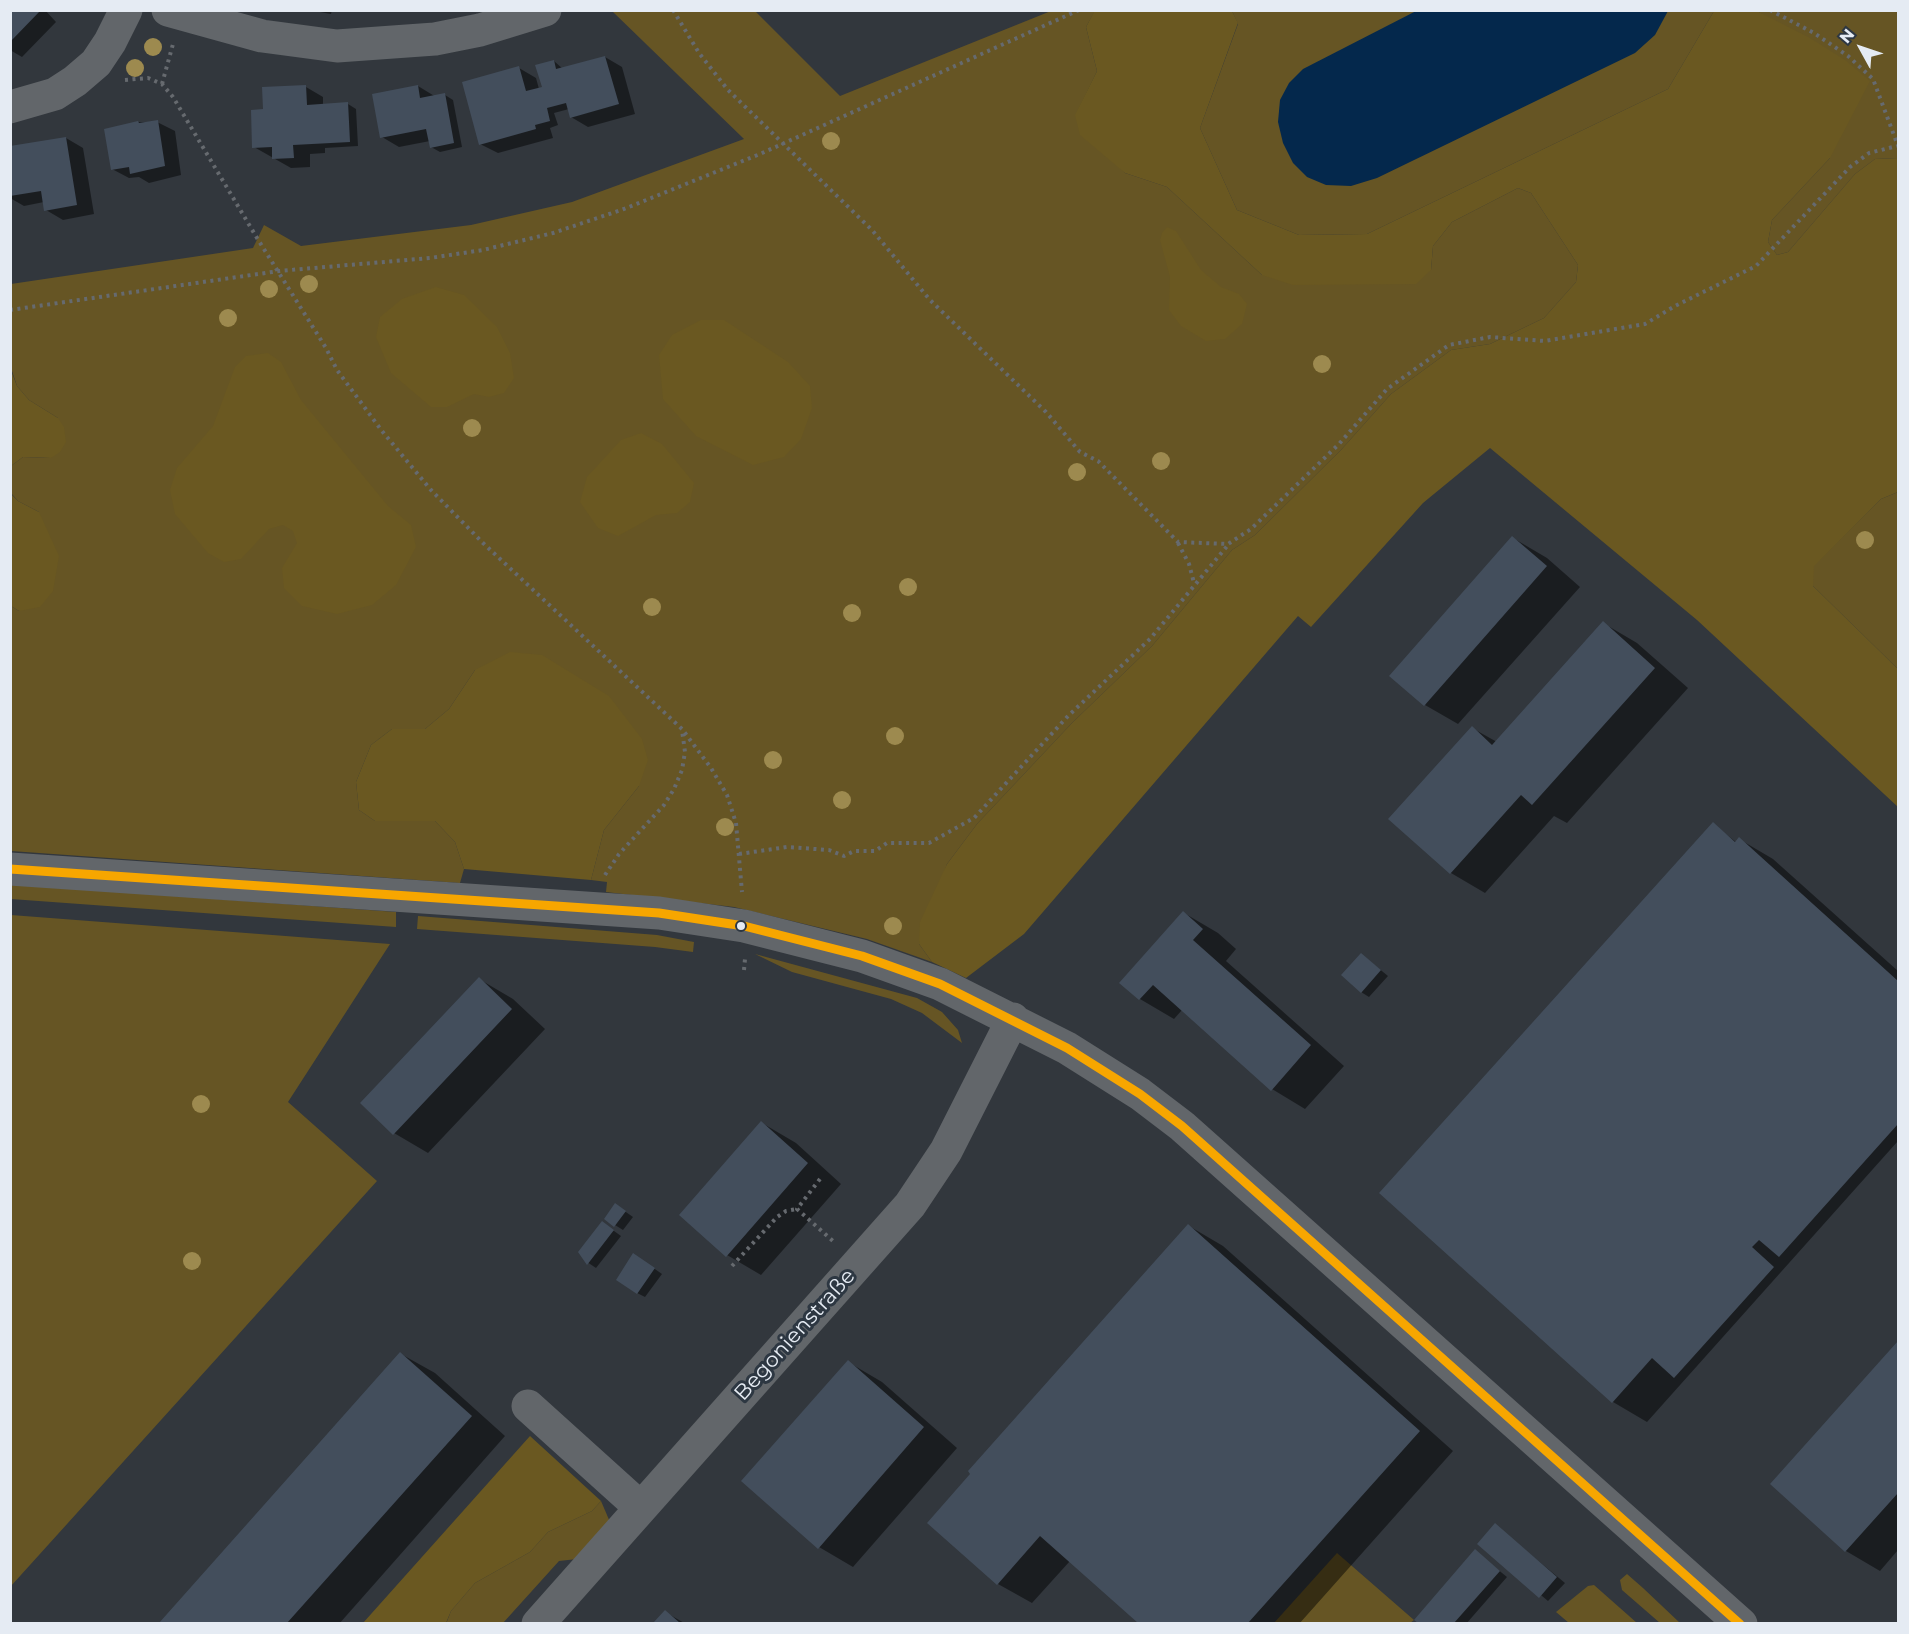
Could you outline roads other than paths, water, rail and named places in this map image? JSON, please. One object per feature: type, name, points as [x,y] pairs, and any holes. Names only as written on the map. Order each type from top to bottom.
[{"type":"street","points":[[10,107],[55,94],[96,63],[110,42],[126,10]]},
{"type":"street","points":[[168,10],[202,15],[262,36],[337,46],[435,39],[480,30],[545,10]]},
{"type":"street","points":[[10,869],[659,914],[744,926],[862,956],[940,984],[1013,1019],[1103,1070],[1182,1126],[1741,1623]]},
{"type":"street","name":"Begonienstraße","points":[[538,1623],[910,1205],[946,1151],[1013,1019]]},
{"type":"street","points":[[528,1406],[641,1508]]},
{"type":"water","points":[[1418,10],[1668,11],[1655,35],[1635,53],[1377,178],[1351,186],[1326,185],[1307,177],[1293,163],[1283,143],[1278,122],[1280,100],[1289,83],[1303,69]]}]
